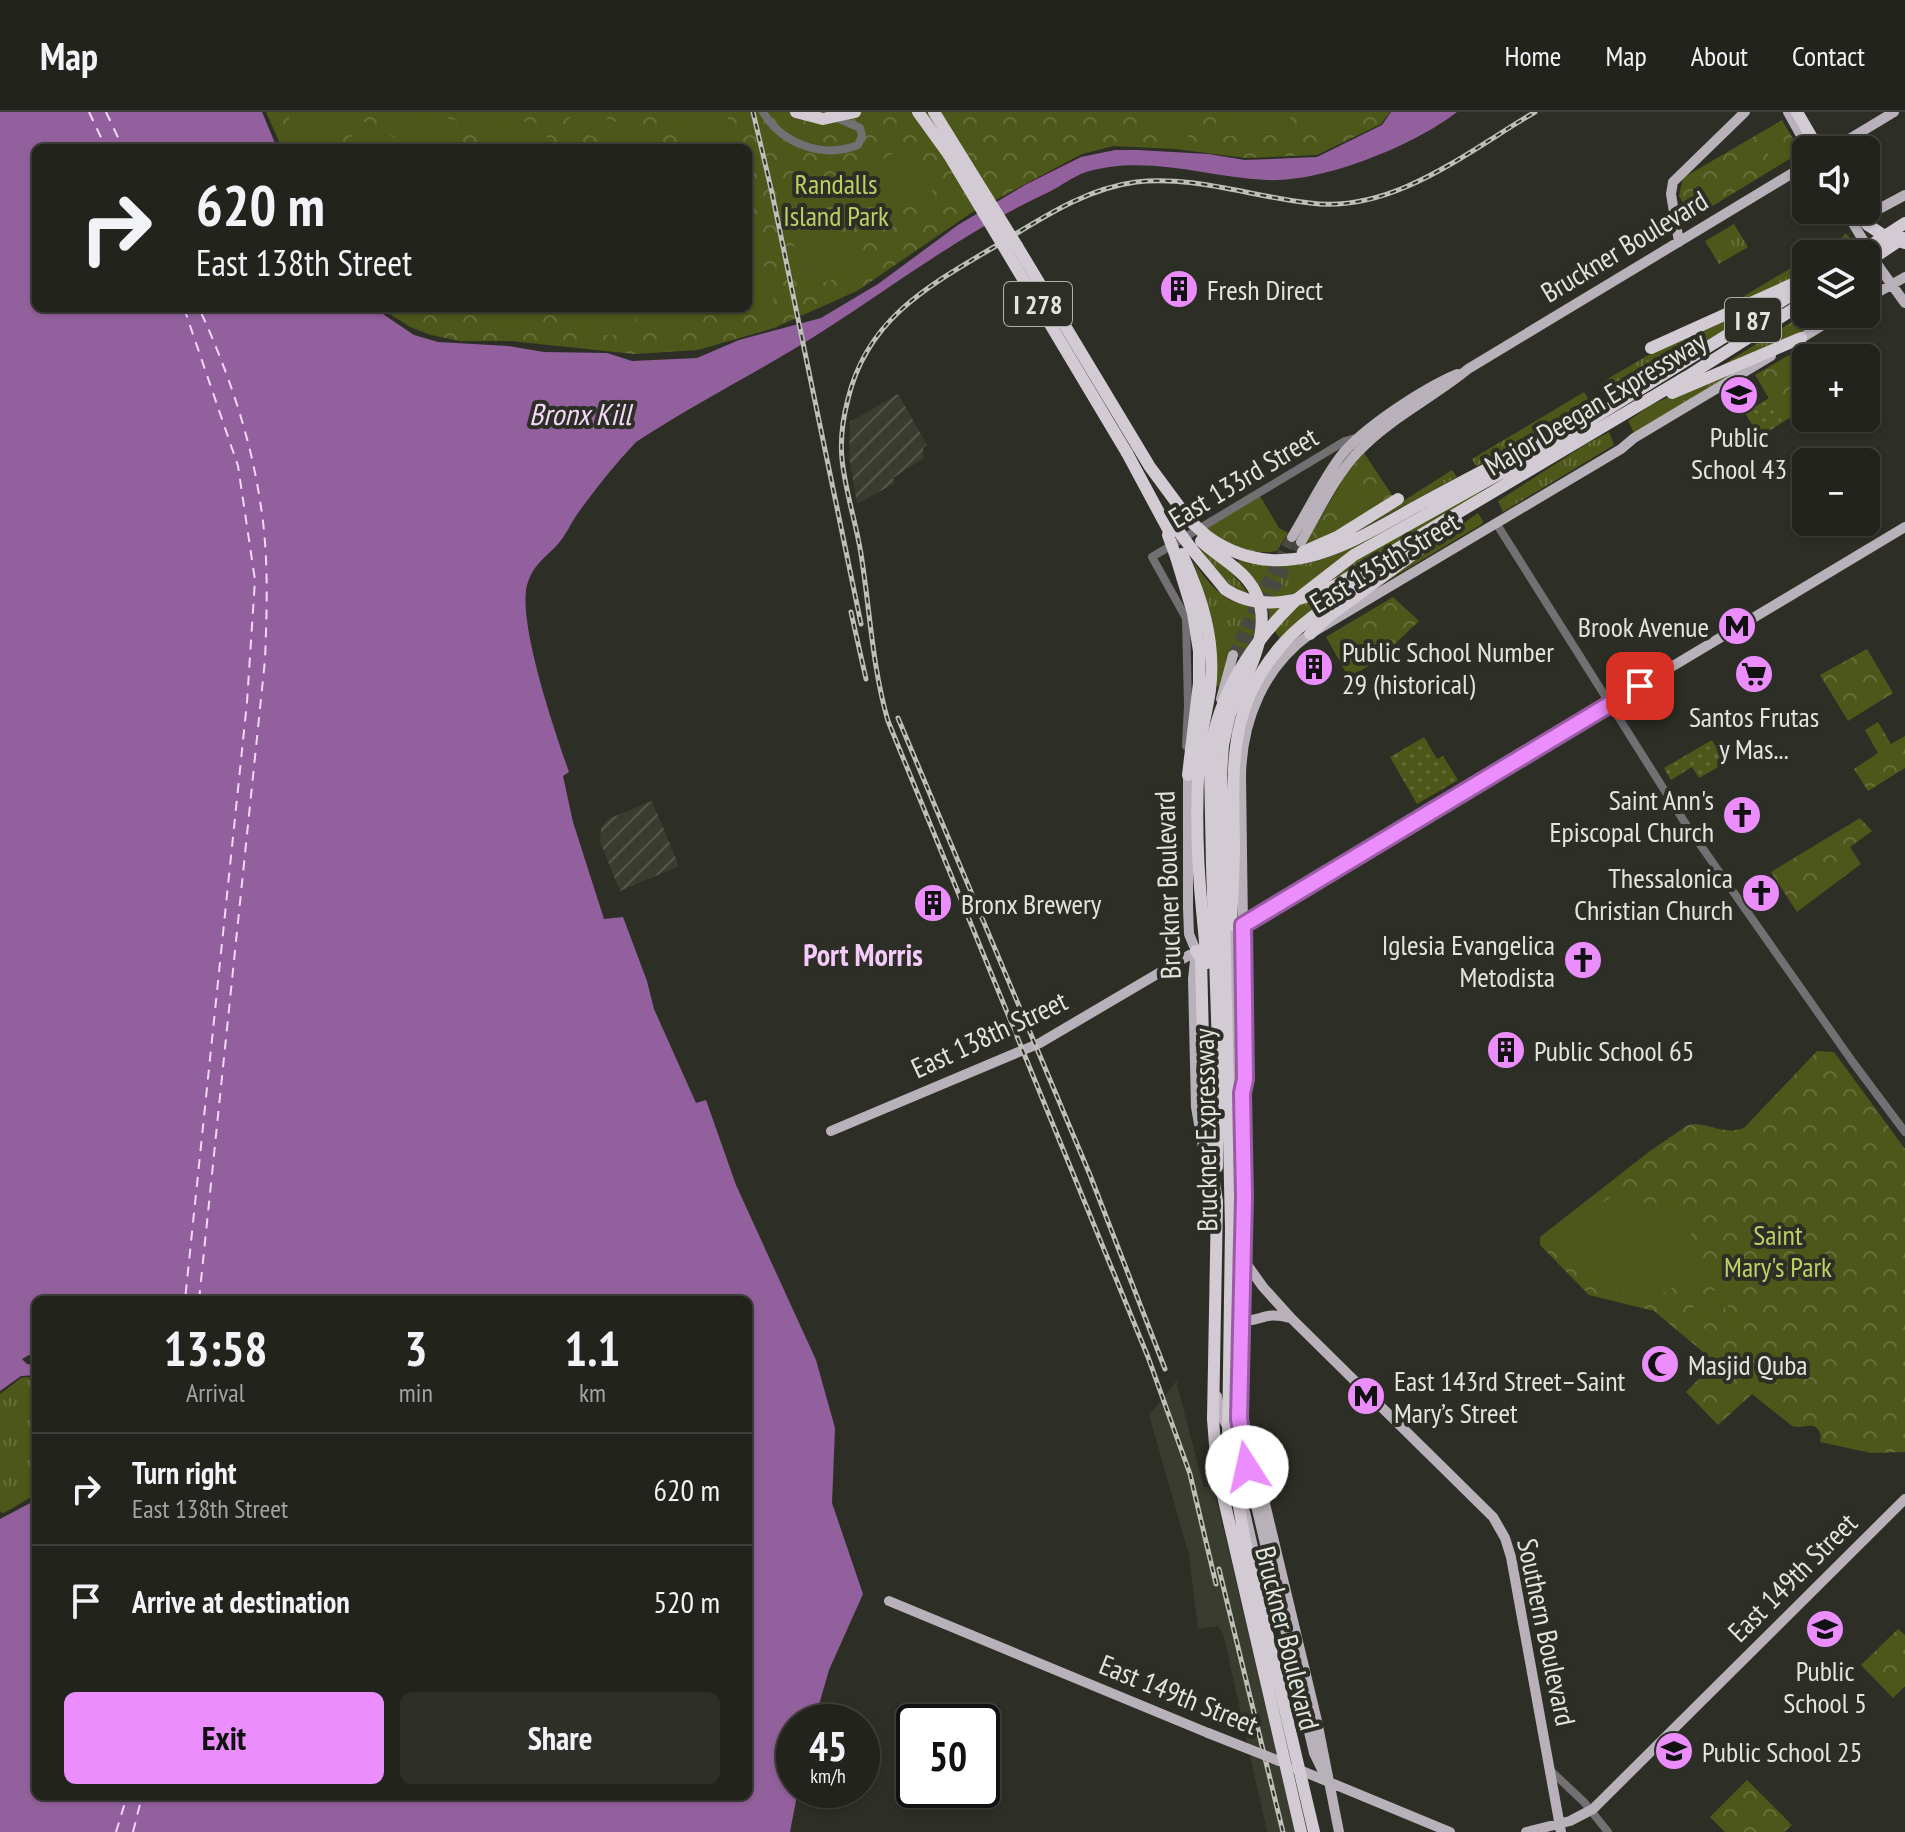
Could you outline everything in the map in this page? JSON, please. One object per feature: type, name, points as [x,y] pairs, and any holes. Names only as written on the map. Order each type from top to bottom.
[{"type":"highway","points":[[796,112],[823,119],[855,112]]},
{"type":"highway","points":[[918,112],[949,155]]},
{"type":"highway","name":"I 278","points":[[925,112],[1127,453],[1151,479]]},
{"type":"highway","name":"I 278","points":[[934,112],[1017,246],[1151,479]]},
{"type":"highway","points":[[941,112],[1004,218],[1017,246]]},
{"type":"highway","points":[[1797,112],[1811,136]]},
{"type":"highway","points":[[1879,240],[1905,223]]},
{"type":"highway","points":[[1867,224],[1883,235],[1905,240]]},
{"type":"highway","points":[[1880,259],[1905,240]]},
{"type":"highway","points":[[1651,348],[1792,284]]},
{"type":"highway","name":"Major Deegan Expressway","points":[[1629,404],[1792,295]]},
{"type":"highway","name":"Major Deegan Expressway","points":[[1495,477],[1600,422],[1792,309]]},
{"type":"highway","points":[[1629,404],[1801,338]]},
{"type":"highway","name":"Major Deegan Expressway","points":[[1495,477],[1579,428],[1600,422]]},
{"type":"highway","points":[[1191,547],[1232,551],[1264,559],[1296,560],[1332,551],[1454,492],[1495,477]]},
{"type":"highway","points":[[1310,634],[1353,597],[1474,508],[1495,477]]},
{"type":"highway","points":[[1151,479],[1178,528],[1225,589],[1250,600],[1282,602],[1341,588]]},
{"type":"highway","name":"Bruckner Expressway","points":[[1151,479],[1159,514],[1178,528],[1191,547],[1210,643],[1210,685],[1199,760],[1200,874],[1217,1087],[1213,1419],[1217,1470],[1301,1832]]},
{"type":"highway","points":[[1217,1087],[1210,767],[1212,741],[1220,712],[1242,664],[1285,611],[1345,560],[1398,530],[1454,492]]},
{"type":"highway","points":[[1264,559],[1302,552],[1325,543],[1398,499]]},
{"type":"highway","name":"Major Deegan Expressway","points":[[1341,588],[1448,519],[1474,508]]},
{"type":"highway","points":[[1188,775],[1199,683],[1191,547]]},
{"type":"highway","name":"Bruckner Expressway","points":[[1191,547],[1240,572],[1254,590],[1261,618],[1258,649],[1229,717],[1222,754],[1231,1228],[1228,1443],[1244,1536],[1314,1832]]},
{"type":"highway","points":[[1227,1012],[1234,862],[1232,764],[1240,723],[1255,684],[1276,651],[1341,588]]},
{"type":"highway","points":[[1196,951],[1201,958],[1205,1123],[1217,1202]]},
{"type":"main road","points":[[1788,112],[1801,136]]},
{"type":"main road","points":[[1855,136],[1894,112]]},
{"type":"main road","points":[[1679,242],[1671,194],[1673,182],[1742,116]]},
{"type":"main road","name":"Bruckner Boulevard","points":[[1468,369],[1447,387],[1389,424],[1362,448],[1296,540],[1340,457],[1359,437],[1428,389],[1468,369],[1792,173]]},
{"type":"main road","points":[[1880,208],[1905,195]]},
{"type":"main road","points":[[1880,273],[1905,303]]},
{"type":"main road","points":[[1880,291],[1905,277]]},
{"type":"main road","name":"East 135th Street","points":[[1284,657],[1310,634],[1818,328]]},
{"type":"main road","name":"East 138th Street","points":[[831,1131],[1040,1043],[1243,925],[1905,527]]},
{"type":"main road","name":"Bruckner Boulevard","points":[[1242,1093],[1237,1081],[1236,974],[1224,876],[1220,757],[1237,657],[1220,704],[1214,751],[1226,1211],[1223,1400],[1314,1832]]},
{"type":"main road","name":"Bruckner Boulevard","points":[[1284,657],[1268,678],[1254,708],[1242,754],[1245,1079],[1242,1093],[1239,1419],[1250,1481],[1314,1753],[1328,1782],[1339,1832]]},
{"type":"main road","name":"Bruckner Boulevard","points":[[1188,775],[1189,934],[1196,951],[1193,979],[1196,1107],[1220,1233],[1216,1390],[1218,1452],[1300,1770]]},
{"type":"main road","points":[[1196,951],[1215,872]]},
{"type":"main road","name":"Southern Boulevard","points":[[1242,1257],[1263,1287],[1292,1319],[1493,1517],[1500,1529],[1511,1557],[1562,1828]]},
{"type":"main road","points":[[1225,1302],[1241,1321],[1254,1321],[1272,1314],[1292,1319]]},
{"type":"main road","points":[[1216,1390],[1220,1413],[1226,1424]]},
{"type":"main road","name":"East 149th Street","points":[[1526,1832],[1562,1828],[1590,1812],[1905,1499]]},
{"type":"main road","points":[[1249,1579],[1250,1534]]},
{"type":"main road","name":"East 149th Street","points":[[889,1601],[1450,1832]]},
{"type":"street","points":[[763,112],[781,134],[813,149],[846,148],[860,142],[860,128],[818,112]]},
{"type":"street","name":"East 133rd Street","points":[[1152,557],[1345,441],[1359,437]]},
{"type":"street","points":[[1496,523],[1687,826],[1905,1132]]},
{"type":"street","name":"Bruckner Boulevard","points":[[1152,557],[1186,618],[1188,775]]},
{"type":"street","points":[[1551,1771],[1608,1832]]},
{"type":"shaded area","points":[[898,394],[927,445],[923,448],[924,458],[893,478],[895,483],[857,504],[849,457],[850,422]]},
{"type":"shaded area","points":[[652,801],[679,866],[620,891],[600,842],[601,828],[608,819]]},
{"type":"shaded area","points":[[1178,1379],[1204,1487],[1213,1485],[1295,1832],[1267,1832],[1223,1633],[1218,1626],[1198,1629],[1189,1555],[1149,1415]]},
{"type":"green space","name":"Randalls Island Park","points":[[266,112],[1390,112],[1381,124],[1317,155],[1246,158],[1175,149],[1114,146],[1082,154],[971,213],[857,291],[774,328],[698,350],[634,354],[511,341],[460,341],[410,327],[387,312],[752,312],[752,144],[280,144]]},
{"type":"green space","points":[[289,112],[339,112],[346,114],[348,120],[339,144],[295,144],[289,129]]},
{"type":"green space","points":[[363,112],[420,112],[418,126],[388,122]]},
{"type":"green space","points":[[427,112],[457,121],[448,144],[415,144]]},
{"type":"green space","points":[[473,112],[526,112],[506,122],[486,125],[471,123]]},
{"type":"green space","points":[[572,112],[607,112],[605,118],[656,136],[656,144],[600,144],[599,135],[597,138],[566,126]]},
{"type":"green space","points":[[677,112],[727,112],[727,144],[697,143],[672,133]]},
{"type":"green space","points":[[1158,112],[1185,112],[1190,124],[1185,146],[1158,140],[1155,135]]},
{"type":"green space","points":[[1216,112],[1290,112],[1291,134],[1217,136]]},
{"type":"green space","points":[[1305,112],[1366,112],[1320,138]]},
{"type":"green space","points":[[1782,120],[1792,137],[1792,158],[1693,218],[1679,196],[1683,178]]},
{"type":"green space","points":[[362,121],[407,144],[349,144],[357,122]]},
{"type":"green space","points":[[523,121],[549,125],[546,144],[486,144],[500,130]]},
{"type":"green space","points":[[1774,126],[1792,155],[1775,165],[1757,136]]},
{"type":"green space","points":[[912,145],[924,163],[935,200],[914,204],[894,201],[870,184],[864,174],[888,156]]},
{"type":"green space","points":[[752,210],[762,263],[752,264]]},
{"type":"green space","points":[[1734,224],[1748,247],[1719,264],[1705,241]]},
{"type":"green space","points":[[817,226],[839,231],[854,249],[861,271],[806,288],[803,287],[792,235]]},
{"type":"green space","points":[[1845,233],[1852,240],[1838,240]]},
{"type":"green space","points":[[767,266],[774,304],[752,308],[752,268]]},
{"type":"green space","points":[[1792,267],[1792,280],[1706,319]]},
{"type":"green space","points":[[1774,299],[1613,399],[1604,383],[1652,353]]},
{"type":"green space","points":[[491,312],[545,312],[521,324],[489,322]]},
{"type":"green space","points":[[579,312],[635,312],[636,330],[630,333],[615,335],[576,331]]},
{"type":"green space","points":[[644,312],[699,312],[702,326],[672,332],[646,331],[643,327]]},
{"type":"green space","points":[[706,312],[729,312],[707,316]]},
{"type":"green space","points":[[1792,322],[1792,328],[1810,328],[1780,346],[1716,369]]},
{"type":"green space","points":[[1789,355],[1792,360],[1792,417],[1783,422],[1755,375]]},
{"type":"green space","points":[[1743,368],[1634,433],[1628,421],[1651,405]]},
{"type":"green space","points":[[1584,392],[1595,410],[1573,425],[1476,466],[1472,459]]},
{"type":"green space","points":[[1769,398],[1783,422],[1760,437],[1745,413]]},
{"type":"green space","points":[[1609,432],[1614,445],[1503,512],[1498,501]]},
{"type":"green space","points":[[1364,453],[1394,498],[1331,538],[1303,548],[1346,474]]},
{"type":"green space","points":[[1452,470],[1457,477],[1345,538]]},
{"type":"green space","points":[[1355,475],[1368,499],[1341,515],[1335,506]]},
{"type":"green space","points":[[1479,491],[1481,495],[1326,586],[1333,596],[1283,643],[1269,623],[1261,589],[1238,563],[1239,558],[1281,565],[1316,561],[1333,556],[1386,529],[1391,539]]},
{"type":"green space","points":[[1260,496],[1279,528],[1288,533],[1277,551],[1248,550],[1206,529]]},
{"type":"green space","points":[[1478,513],[1482,524],[1379,583]]},
{"type":"green space","points":[[1196,541],[1245,588],[1256,612],[1258,630],[1250,662],[1229,654],[1219,687],[1216,686],[1212,622],[1193,561],[1210,584],[1232,601],[1237,591],[1212,567]]},
{"type":"green space","points":[[1393,597],[1419,621],[1378,660],[1349,678],[1326,637]]},
{"type":"green space","points":[[1867,649],[1893,693],[1848,721],[1820,675]]},
{"type":"green space","points":[[1878,722],[1891,744],[1905,736],[1905,768],[1868,791],[1854,769],[1878,753],[1865,730]]},
{"type":"green space","points":[[1424,737],[1437,759],[1443,756],[1458,780],[1417,804],[1390,757]]},
{"type":"green space","points":[[1712,740],[1725,763],[1699,778],[1692,767],[1671,780],[1664,768]]},
{"type":"green space","points":[[1860,818],[1872,831],[1850,847],[1861,864],[1797,912],[1771,872]]},
{"type":"green space","name":"Saint Mary's Park","points":[[1817,1051],[1834,1052],[1905,1149],[1905,1452],[1871,1453],[1820,1442],[1821,1436],[1816,1427],[1792,1426],[1752,1394],[1718,1425],[1686,1392],[1715,1362],[1654,1311],[1589,1295],[1540,1245],[1540,1237],[1688,1125],[1728,1130],[1744,1128]]},
{"type":"green space","points":[[1617,1192],[1630,1200],[1644,1203],[1673,1199],[1707,1265],[1705,1271],[1649,1300],[1599,1286],[1562,1240],[1562,1235]]},
{"type":"green space","points":[[1716,1290],[1781,1380],[1778,1383],[1773,1377],[1765,1386],[1753,1385],[1695,1325],[1692,1314],[1695,1304],[1703,1298],[1715,1296],[1713,1292]],"holes":[[[1706,1300],[1716,1301],[1724,1307],[1768,1369],[1766,1381],[1759,1383],[1753,1380],[1698,1322],[1697,1308]]]},
{"type":"green space","points":[[21,1378],[32,1378],[32,1496],[4,1513],[0,1512],[0,1394]]},
{"type":"green space","points":[[1898,1629],[1905,1635],[1905,1686],[1893,1698],[1861,1665]]},
{"type":"green space","points":[[1747,1780],[1792,1825],[1784,1832],[1725,1832],[1710,1817]]},
{"type":"water","name":"Bronx Kill","points":[[0,112],[262,112],[275,144],[32,144],[32,312],[380,312],[414,335],[438,342],[508,346],[544,352],[607,353],[632,361],[697,358],[739,340],[821,318],[878,284],[958,225],[1025,185],[1081,157],[1115,150],[1137,150],[1208,154],[1245,160],[1317,157],[1382,125],[1391,112],[1457,112],[1392,149],[1339,169],[1313,175],[1266,180],[1131,165],[1109,167],[1077,176],[990,223],[800,345],[636,442],[599,485],[561,540],[537,565],[528,582],[525,599],[532,648],[569,772],[563,776],[573,822],[604,919],[623,917],[654,1009],[696,1103],[706,1100],[736,1185],[816,1360],[835,1428],[832,1503],[863,1594],[829,1670],[819,1704],[776,1704],[776,1808],[795,1808],[790,1832],[0,1832],[0,1519],[32,1502],[32,1800],[752,1800],[752,1296],[32,1296],[32,1355],[22,1359],[32,1365],[32,1375],[21,1376],[0,1391]]},
{"type":"ferry route","points":[[89,112],[104,144]]},
{"type":"ferry route","points":[[106,112],[121,144]]},
{"type":"ferry route","points":[[185,312],[238,466],[255,580],[247,702],[185,1296]]},
{"type":"ferry route","points":[[199,1296],[265,660],[267,600],[263,521],[256,476],[228,378],[201,312]]},
{"type":"ferry route","points":[[116,1832],[126,1800]]},
{"type":"ferry route","points":[[133,1832],[141,1800]]},
{"type":"tunnel","points":[[1233,655],[1261,592],[1292,537]]},
{"type":"tunnel","points":[[1241,658],[1269,598],[1301,542]]},
{"type":"railway","points":[[753,112],[861,624]]},
{"type":"railway","points":[[1216,1584],[1190,1474],[1148,1357],[888,721],[875,659],[859,542],[843,471],[841,451],[846,406],[857,371],[870,347],[903,308],[946,276],[1079,199],[1116,186],[1158,181],[1201,184],[1310,203],[1340,204],[1370,199],[1428,177],[1535,112]]},
{"type":"railway","points":[[851,612],[866,679]]},
{"type":"railway","points":[[898,718],[1090,1175],[1165,1369]]},
{"type":"railway","points":[[1219,1569],[1283,1832]]},
{"type":"place","name":"Fresh Direct","points":[[1179,289]]},
{"type":"place","name":"Public School 43","points":[[1739,395]]},
{"type":"place","name":"Brook Avenue","points":[[1737,626]]},
{"type":"place","name":"Public School Number 29 (historical)","points":[[1314,667]]},
{"type":"place","name":"Santos Frutas y Mas...","points":[[1754,674]]},
{"type":"place","name":"Saint Ann's Episcopal Church","points":[[1742,815]]},
{"type":"place","name":"Thessalonica Christian Church","points":[[1761,893]]},
{"type":"place","name":"Bronx Brewery","points":[[933,903]]},
{"type":"place","name":"Iglesia Evangelica Metodista","points":[[1583,960]]},
{"type":"place","name":"Public School 65","points":[[1506,1050]]},
{"type":"place","name":"Masjid Quba","points":[[1660,1364]]},
{"type":"place","name":"East 143rd Street–Saint Mary’s Street","points":[[1366,1396]]},
{"type":"place","name":"Public School 5","points":[[1825,1629]]},
{"type":"place","name":"Public School 25","points":[[1674,1751]]},
{"type":"district","name":"Port Morris","points":[[863,954]]},
{"type":"route","points":[[1247,1467],[1239,1419],[1244,1197],[1242,1093],[1245,1079],[1243,925],[1640,686]]}]
